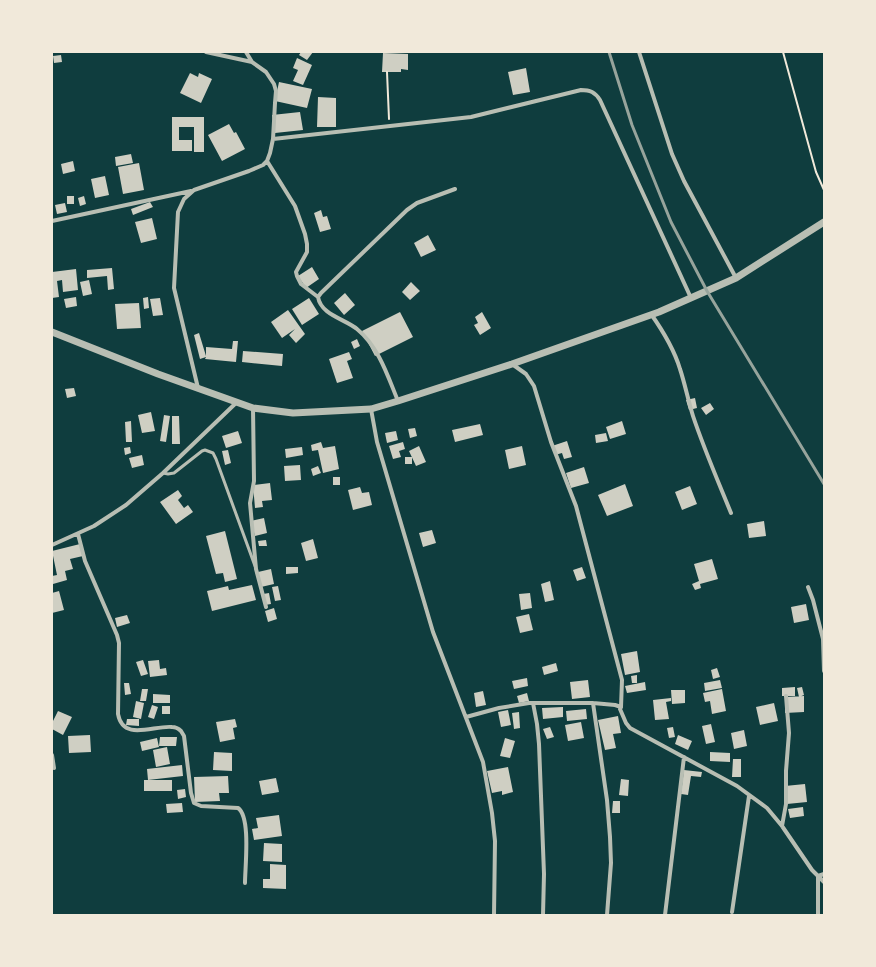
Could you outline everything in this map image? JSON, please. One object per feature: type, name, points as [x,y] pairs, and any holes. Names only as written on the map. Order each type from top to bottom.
[{"type":"street","points":[[52,221],[194,190],[249,171],[267,161],[273,139],[276,91],[274,84],[266,72],[252,62],[206,52]]},
{"type":"street","points":[[246,52],[252,62]]},
{"type":"street","points":[[639,52],[672,154],[684,181],[736,278]]},
{"type":"street","points":[[273,139],[471,117],[581,90],[589,90],[593,92],[600,100],[691,298]]},
{"type":"street","points":[[267,161],[295,206],[305,234],[307,252],[296,272],[301,284],[318,297],[322,308],[364,335],[383,366],[398,402]]},
{"type":"street","points":[[318,297],[407,210],[417,203],[455,189]]},
{"type":"street","points":[[194,190],[184,199],[178,212],[173,282],[176,300],[198,388]]},
{"type":"street","points":[[52,332],[158,374],[253,408],[293,413],[371,409],[398,402],[512,364],[652,314],[691,298],[736,278],[824,222]]},
{"type":"street","points":[[652,314],[674,354],[680,369],[693,418],[731,513]]},
{"type":"street","points":[[512,364],[526,374],[534,386],[551,442],[576,506],[622,680],[620,709],[626,723],[630,728],[737,786],[767,808],[824,882]]},
{"type":"street","points":[[52,545],[94,526],[126,505],[164,473],[237,402]]},
{"type":"street","points":[[253,408],[254,481],[250,503],[256,569],[266,607]]},
{"type":"street","points":[[371,409],[377,442],[433,632],[483,762],[492,813],[495,841],[494,915]]},
{"type":"street","points":[[78,534],[85,561],[117,635],[119,643],[119,719],[122,724],[133,730],[173,727],[181,731],[184,736],[191,793],[194,803],[201,806],[238,808],[243,816],[246,827],[245,883]]},
{"type":"street","points":[[808,587],[813,600],[823,639],[824,671]]},
{"type":"street","points":[[782,826],[786,811],[786,771],[789,733],[786,696]]},
{"type":"street","points":[[466,717],[515,705],[533,703],[593,703],[621,707]]},
{"type":"street","points":[[533,703],[539,744],[544,915]]},
{"type":"street","points":[[593,703],[607,800],[610,837],[611,863],[607,915]]},
{"type":"street","points":[[52,755],[54,768]]},
{"type":"street","points":[[664,915],[684,757]]},
{"type":"street","points":[[732,912],[749,796]]},
{"type":"street","points":[[818,876],[824,874]]},
{"type":"street","points":[[818,876],[818,915]]},
{"type":"lane","points":[[164,473],[174,473],[202,451],[205,450],[212,453],[216,459],[256,569]]},
{"type":"path","points":[[783,52],[816,172],[824,190]]},
{"type":"path","points":[[387,72],[390,126]]},
{"type":"building","points":[[301,52],[313,52],[307,60],[299,55]]},
{"type":"building","points":[[383,53],[408,54],[408,70],[401,69],[401,72],[382,72]]},
{"type":"building","points":[[61,55],[62,62],[54,63],[53,56]]},
{"type":"building","points":[[297,58],[312,65],[303,85],[293,81],[298,70],[293,68]]},
{"type":"building","points":[[526,68],[530,92],[513,95],[508,72]]},
{"type":"building","points":[[190,73],[198,77],[199,73],[212,79],[201,103],[180,93]]},
{"type":"building","points":[[279,82],[312,89],[307,108],[275,101]]},
{"type":"building","points":[[318,97],[336,98],[336,127],[317,127]]},
{"type":"building","points":[[300,112],[303,130],[275,133],[272,115]]},
{"type":"building","points":[[172,117],[204,117],[204,152],[194,152],[194,127],[179,127],[179,140],[192,140],[192,151],[172,151]]},
{"type":"building","points":[[229,124],[234,133],[236,132],[245,149],[222,161],[208,135]]},
{"type":"building","points":[[131,154],[133,163],[116,166],[115,157]]},
{"type":"building","points":[[73,161],[75,171],[63,174],[61,164]]},
{"type":"building","points":[[139,163],[144,190],[123,194],[118,167]]},
{"type":"building","points":[[105,176],[109,195],[95,198],[91,179]]},
{"type":"building","points":[[67,196],[74,196],[74,204],[67,204]]},
{"type":"building","points":[[84,196],[86,204],[80,206],[78,198]]},
{"type":"building","points":[[150,202],[153,207],[133,215],[131,209]]},
{"type":"building","points":[[65,203],[67,212],[57,214],[55,205]]},
{"type":"building","points":[[321,210],[323,217],[327,216],[331,229],[320,232],[314,213]]},
{"type":"building","points":[[152,218],[157,239],[141,243],[135,222]]},
{"type":"building","points":[[428,235],[436,250],[421,257],[414,243]]},
{"type":"building","points":[[312,267],[319,279],[306,288],[298,276]]},
{"type":"building","points":[[112,268],[114,289],[108,290],[107,276],[87,278],[87,270]]},
{"type":"building","points":[[76,269],[78,290],[63,292],[62,280],[57,281],[59,297],[52,298],[52,272]]},
{"type":"building","points":[[89,280],[92,294],[83,296],[80,282]]},
{"type":"building","points":[[411,282],[420,291],[410,300],[402,292]]},
{"type":"building","points":[[345,293],[355,305],[344,315],[334,303]]},
{"type":"building","points":[[76,297],[77,306],[66,308],[64,299]]},
{"type":"building","points":[[148,297],[149,308],[144,309],[143,298]]},
{"type":"building","points":[[160,298],[163,315],[153,316],[150,299]]},
{"type":"building","points":[[309,298],[319,314],[302,325],[292,309]]},
{"type":"building","points":[[139,303],[141,328],[117,329],[115,304]]},
{"type":"building","points":[[288,310],[305,334],[296,343],[289,335],[295,329],[282,338],[271,322]]},
{"type":"building","points":[[400,312],[413,337],[375,356],[362,331]]},
{"type":"building","points":[[482,312],[491,328],[480,335],[474,325],[478,323],[475,317]]},
{"type":"building","points":[[199,333],[206,356],[206,347],[232,349],[233,341],[238,341],[236,362],[205,359],[206,357],[200,359],[194,335]]},
{"type":"building","points":[[357,339],[360,346],[354,349],[351,342]]},
{"type":"building","points":[[243,351],[283,354],[282,366],[242,362]]},
{"type":"building","points":[[349,352],[352,359],[347,361],[353,378],[337,383],[329,359]]},
{"type":"building","points":[[74,388],[76,396],[67,398],[65,389]]},
{"type":"building","points":[[695,398],[697,408],[689,410],[686,400]]},
{"type":"building","points":[[710,403],[714,409],[706,415],[701,408]]},
{"type":"building","points":[[151,412],[155,431],[142,433],[138,415]]},
{"type":"building","points":[[164,415],[170,416],[166,442],[160,441]]},
{"type":"building","points":[[172,416],[179,416],[180,444],[172,444]]},
{"type":"building","points":[[131,421],[132,442],[126,442],[125,422]]},
{"type":"building","points":[[622,421],[626,434],[610,439],[606,427]]},
{"type":"building","points":[[480,424],[483,435],[455,442],[452,430]]},
{"type":"building","points":[[415,428],[417,436],[410,438],[408,429]]},
{"type":"building","points":[[238,431],[242,443],[226,448],[222,436]]},
{"type":"building","points":[[396,431],[398,440],[387,443],[385,433]]},
{"type":"building","points":[[606,433],[608,441],[596,443],[595,435]]},
{"type":"building","points":[[567,441],[572,457],[564,459],[562,453],[555,455],[552,446]]},
{"type":"building","points":[[321,442],[323,448],[335,446],[339,469],[323,473],[318,450],[312,451],[311,445]]},
{"type":"building","points":[[403,442],[405,449],[399,451],[401,457],[393,459],[389,446]]},
{"type":"building","points":[[419,446],[426,462],[416,466],[409,451]]},
{"type":"building","points":[[522,446],[526,465],[509,469],[505,450]]},
{"type":"building","points":[[130,447],[131,453],[125,455],[124,448]]},
{"type":"building","points":[[302,447],[303,455],[286,458],[285,449]]},
{"type":"building","points":[[228,450],[231,463],[225,465],[222,451]]},
{"type":"building","points":[[142,455],[144,465],[132,468],[129,458]]},
{"type":"building","points":[[405,457],[412,457],[412,464],[405,464]]},
{"type":"building","points":[[300,465],[301,480],[285,481],[284,466]]},
{"type":"building","points":[[318,466],[321,473],[313,476],[311,469]]},
{"type":"building","points":[[584,467],[589,483],[571,488],[566,473]]},
{"type":"building","points":[[333,477],[340,477],[340,485],[333,485]]},
{"type":"building","points":[[270,483],[272,500],[262,501],[263,507],[255,508],[253,485]]},
{"type":"building","points":[[625,484],[633,506],[607,516],[598,495]]},
{"type":"building","points":[[690,486],[697,504],[682,510],[675,492]]},
{"type":"building","points":[[360,487],[362,493],[369,492],[372,505],[353,510],[348,490]]},
{"type":"building","points":[[178,490],[182,496],[178,500],[184,508],[188,505],[193,512],[176,524],[160,502]]},
{"type":"building","points":[[264,518],[267,533],[255,536],[251,521]]},
{"type":"building","points":[[764,521],[766,536],[749,538],[747,524]]},
{"type":"building","points":[[432,530],[436,543],[423,547],[419,533]]},
{"type":"building","points":[[225,531],[237,579],[225,582],[223,573],[216,574],[206,536]]},
{"type":"building","points":[[313,539],[318,558],[306,561],[301,543]]},
{"type":"building","points":[[266,540],[267,546],[259,546],[258,541]]},
{"type":"building","points":[[80,544],[83,556],[70,559],[73,569],[65,571],[67,580],[53,584],[52,576],[57,575],[52,551]]},
{"type":"building","points":[[712,559],[718,579],[700,584],[701,588],[695,590],[692,584],[699,581],[694,564]]},
{"type":"building","points":[[286,567],[298,567],[298,573],[286,574]]},
{"type":"building","points":[[582,567],[586,578],[577,581],[573,570]]},
{"type":"building","points":[[271,569],[274,584],[261,587],[258,572]]},
{"type":"building","points":[[550,581],[554,600],[545,602],[541,584]]},
{"type":"building","points":[[252,585],[256,600],[212,611],[207,591],[228,586],[229,590]]},
{"type":"building","points":[[278,586],[281,600],[275,601],[272,587]]},
{"type":"building","points":[[59,591],[64,610],[52,613],[52,593]]},
{"type":"building","points":[[269,593],[271,604],[265,605],[263,594]]},
{"type":"building","points":[[530,593],[532,608],[521,610],[519,594]]},
{"type":"building","points":[[806,604],[809,620],[794,623],[791,607]]},
{"type":"building","points":[[274,608],[277,619],[268,622],[265,611]]},
{"type":"building","points":[[529,614],[533,630],[520,633],[516,617]]},
{"type":"building","points":[[127,615],[130,623],[117,627],[115,618]]},
{"type":"building","points":[[637,651],[640,672],[625,675],[621,654]]},
{"type":"building","points":[[143,660],[148,674],[141,676],[136,662]]},
{"type":"building","points":[[159,660],[160,669],[166,668],[167,675],[150,677],[148,661]]},
{"type":"building","points":[[556,663],[558,671],[544,675],[542,667]]},
{"type":"building","points":[[717,668],[720,677],[713,679],[711,670]]},
{"type":"building","points":[[637,675],[637,683],[632,683],[631,676]]},
{"type":"building","points":[[527,678],[528,686],[514,689],[512,681]]},
{"type":"building","points":[[588,680],[590,697],[572,699],[570,682]]},
{"type":"building","points":[[720,680],[722,688],[705,691],[704,683]]},
{"type":"building","points":[[645,682],[646,690],[627,693],[625,686]]},
{"type":"building","points":[[124,683],[129,683],[131,694],[125,695]]},
{"type":"building","points":[[795,687],[795,696],[782,696],[782,688]]},
{"type":"building","points":[[802,687],[804,695],[799,697],[797,688]]},
{"type":"building","points":[[142,689],[148,689],[146,701],[140,701]]},
{"type":"building","points":[[722,689],[726,711],[712,714],[710,701],[705,702],[703,693]]},
{"type":"building","points":[[671,690],[685,690],[685,703],[672,704]]},
{"type":"building","points":[[483,691],[486,705],[476,707],[474,693]]},
{"type":"building","points":[[527,693],[529,701],[519,703],[517,696]]},
{"type":"building","points":[[153,694],[170,695],[170,703],[153,703]]},
{"type":"building","points":[[804,696],[804,712],[785,713],[785,697]]},
{"type":"building","points":[[671,698],[671,701],[666,702],[669,719],[655,720],[653,700]]},
{"type":"building","points":[[136,701],[144,703],[141,719],[133,717]]},
{"type":"building","points":[[774,703],[778,721],[760,725],[756,707]]},
{"type":"building","points":[[152,705],[158,707],[154,719],[148,717]]},
{"type":"building","points":[[162,706],[170,706],[170,714],[162,714]]},
{"type":"building","points":[[563,707],[563,717],[543,719],[542,708]]},
{"type":"building","points":[[586,709],[587,719],[567,721],[566,711]]},
{"type":"building","points":[[508,710],[511,725],[501,727],[498,712]]},
{"type":"building","points":[[58,711],[72,717],[63,735],[52,729],[52,723]]},
{"type":"building","points":[[519,712],[520,728],[514,729],[512,713]]},
{"type":"building","points":[[618,716],[621,733],[613,734],[616,748],[605,750],[598,720]]},
{"type":"building","points":[[127,719],[139,719],[139,726],[126,725]]},
{"type":"building","points":[[235,719],[237,727],[233,728],[235,739],[220,742],[216,722]]},
{"type":"building","points":[[581,722],[584,738],[568,741],[565,725]]},
{"type":"building","points":[[711,724],[715,742],[706,744],[702,726]]},
{"type":"building","points":[[550,727],[554,737],[547,739],[543,729]]},
{"type":"building","points":[[673,727],[675,737],[669,738],[667,728]]},
{"type":"building","points":[[744,730],[747,746],[734,749],[731,733]]},
{"type":"building","points":[[90,735],[91,752],[69,753],[68,736]]},
{"type":"building","points":[[678,735],[692,741],[688,750],[675,744]]},
{"type":"building","points":[[160,737],[177,737],[176,746],[159,746]]},
{"type":"building","points":[[157,738],[159,747],[142,751],[140,742]]},
{"type":"building","points":[[505,738],[515,741],[510,758],[500,756]]},
{"type":"building","points":[[167,747],[170,764],[156,767],[153,750]]},
{"type":"building","points":[[214,752],[232,753],[232,771],[213,770]]},
{"type":"building","points":[[710,752],[730,753],[730,762],[710,761]]},
{"type":"building","points":[[733,759],[741,759],[741,777],[732,777]]},
{"type":"building","points":[[182,765],[183,776],[148,780],[147,769]]},
{"type":"building","points":[[508,767],[513,792],[502,795],[502,791],[492,793],[487,771]]},
{"type":"building","points":[[684,770],[702,772],[701,777],[691,776],[688,795],[681,794]]},
{"type":"building","points":[[228,776],[229,793],[219,793],[220,801],[195,802],[194,777]]},
{"type":"building","points":[[276,778],[279,792],[262,795],[259,781]]},
{"type":"building","points":[[621,779],[629,780],[628,796],[619,795]]},
{"type":"building","points":[[144,780],[172,780],[172,791],[144,791]]},
{"type":"building","points":[[805,784],[807,802],[787,804],[785,786]]},
{"type":"building","points":[[185,789],[186,797],[178,799],[177,790]]},
{"type":"building","points":[[613,801],[620,801],[620,813],[612,813]]},
{"type":"building","points":[[182,803],[183,812],[167,813],[166,804]]},
{"type":"building","points":[[803,807],[804,816],[790,818],[788,809]]},
{"type":"building","points":[[279,815],[282,836],[254,840],[252,829],[258,828],[256,818]]},
{"type":"building","points":[[264,843],[282,844],[282,862],[263,861]]},
{"type":"building","points":[[270,864],[286,865],[286,889],[263,888],[263,879],[270,879]]},
{"type":"railway","points":[[609,52],[632,125],[671,222],[707,291],[824,484]]}]
